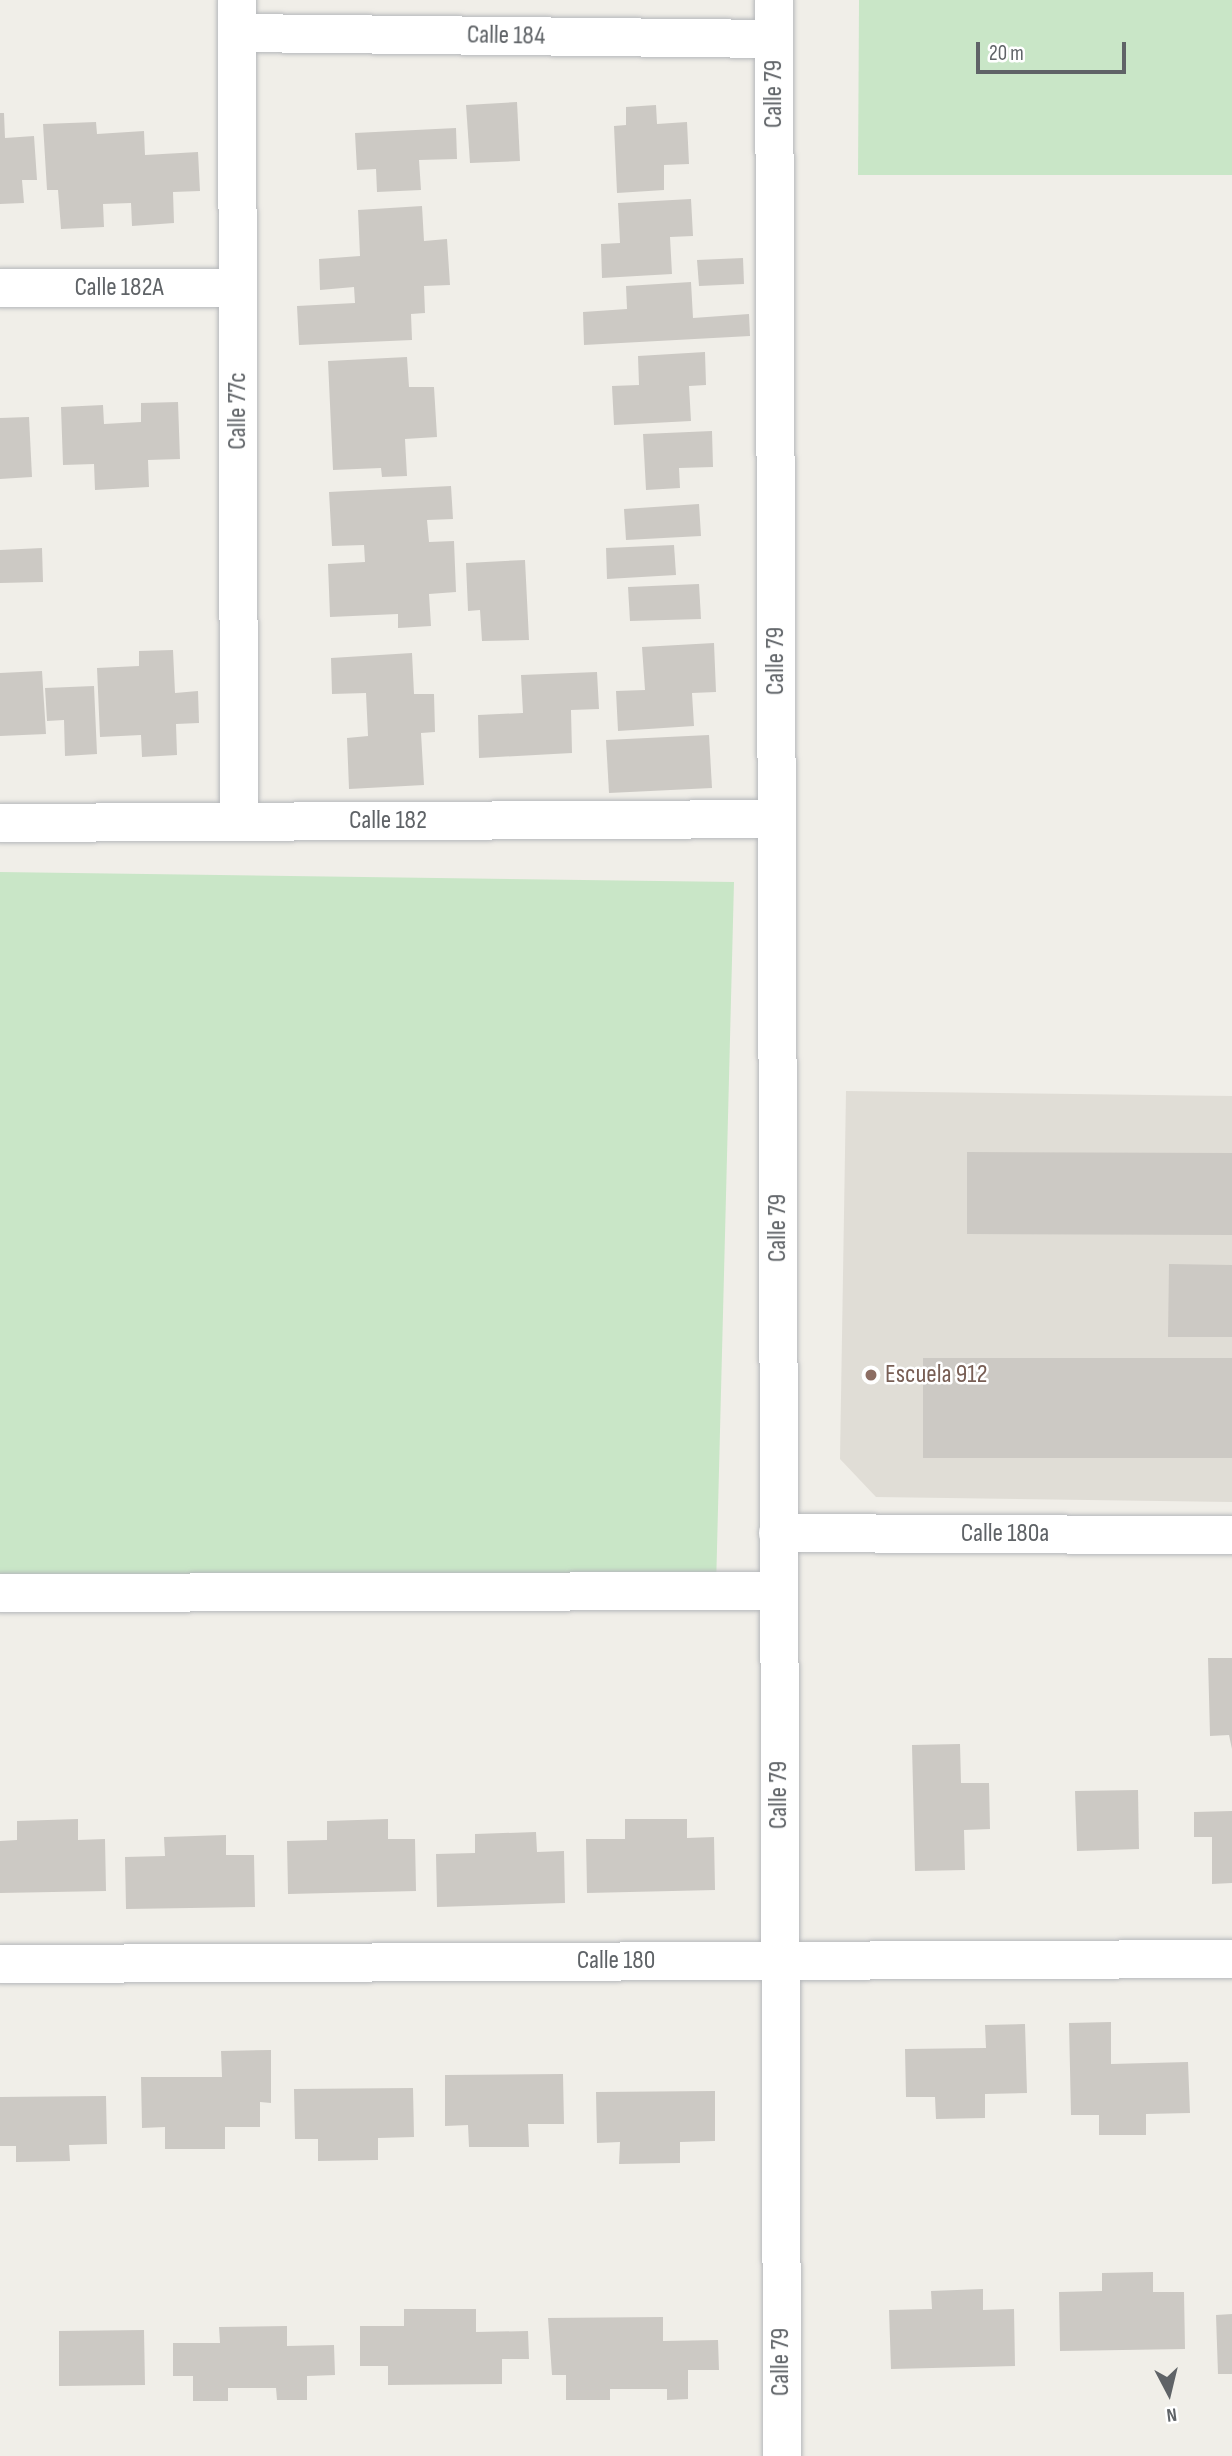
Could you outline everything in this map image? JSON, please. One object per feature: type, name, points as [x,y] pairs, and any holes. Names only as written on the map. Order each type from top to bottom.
[{"type":"street","name":"Calle 79","points":[[774,0],[782,2456]]},
{"type":"street","name":"Calle 184","points":[[237,17],[774,39]]},
{"type":"street","name":"Calle 77c","points":[[237,17],[239,822]]},
{"type":"street","name":"Calle 182A","points":[[0,288],[237,288]]},
{"type":"street","name":"Calle 182","points":[[0,822],[777,819]]},
{"type":"street","name":"Calle 180a","points":[[778,1533],[1232,1535]]},
{"type":"street","points":[[0,1593],[779,1591]]},
{"type":"street","name":"Calle 180","points":[[0,1964],[1232,1958]]},
{"type":"shaded area","points":[[846,1091],[1232,1096],[1232,1502],[876,1497],[840,1459]]},
{"type":"green space","points":[[859,0],[1232,0],[1232,175],[858,175]]},
{"type":"green space","points":[[0,872],[734,882],[716,1588],[0,1578]]},
{"type":"building","points":[[517,102],[520,161],[470,163],[466,105]]},
{"type":"building","points":[[656,105],[657,124],[687,122],[689,164],[664,165],[664,190],[617,193],[614,126],[626,125],[626,107]]},
{"type":"building","points":[[0,113],[4,113],[5,138],[34,136],[37,180],[22,180],[24,203],[0,204]]},
{"type":"building","points":[[96,122],[97,134],[144,131],[145,155],[198,152],[200,191],[173,192],[174,223],[132,226],[131,203],[103,204],[104,227],[61,229],[58,190],[47,190],[43,124]]},
{"type":"building","points":[[456,128],[457,159],[419,160],[421,190],[377,192],[376,169],[357,170],[355,133]]},
{"type":"building","points":[[691,199],[693,236],[670,237],[672,274],[602,278],[601,244],[620,243],[618,203]]},
{"type":"building","points":[[422,206],[424,241],[447,239],[450,285],[424,286],[425,313],[411,314],[412,340],[299,345],[297,306],[355,303],[354,287],[320,290],[319,259],[360,256],[358,210]]},
{"type":"building","points":[[743,258],[744,284],[699,286],[697,260]]},
{"type":"building","points":[[691,282],[693,318],[749,314],[750,336],[584,345],[583,312],[627,309],[626,286]]},
{"type":"building","points":[[705,352],[706,385],[689,386],[691,421],[614,425],[612,386],[639,385],[638,356]]},
{"type":"building","points":[[407,357],[409,387],[434,387],[437,437],[405,439],[407,476],[382,477],[381,468],[333,470],[328,361]]},
{"type":"building","points":[[178,402],[180,459],[148,460],[149,487],[95,490],[94,464],[63,465],[61,407],[103,405],[104,424],[141,422],[141,403]]},
{"type":"building","points":[[29,417],[32,477],[0,479],[0,418]]},
{"type":"building","points":[[712,431],[713,467],[679,468],[680,488],[646,490],[643,434]]},
{"type":"building","points":[[451,486],[453,519],[427,520],[429,542],[454,541],[456,592],[429,594],[431,626],[398,628],[398,614],[330,617],[328,564],[365,562],[364,545],[332,546],[329,492]]},
{"type":"building","points":[[699,504],[701,536],[626,540],[624,509]]},
{"type":"building","points":[[674,545],[676,575],[607,579],[606,548]]},
{"type":"building","points":[[42,548],[43,582],[0,583],[0,550]]},
{"type":"building","points":[[525,560],[529,640],[482,641],[480,610],[468,611],[466,563]]},
{"type":"building","points":[[699,584],[701,619],[630,621],[628,587]]},
{"type":"building","points":[[714,643],[716,692],[692,693],[694,726],[618,731],[616,691],[645,690],[642,647]]},
{"type":"building","points":[[173,650],[175,693],[198,691],[199,723],[176,724],[177,755],[142,757],[141,735],[100,737],[97,668],[139,666],[139,651]]},
{"type":"building","points":[[412,653],[414,694],[434,694],[435,732],[421,733],[424,785],[349,789],[347,738],[368,736],[366,693],[332,694],[331,658]]},
{"type":"building","points":[[42,671],[46,734],[0,736],[0,673]]},
{"type":"building","points":[[597,672],[599,709],[571,710],[572,753],[479,758],[478,715],[523,713],[521,675]]},
{"type":"building","points":[[94,686],[97,754],[65,756],[64,720],[47,721],[45,688]]},
{"type":"building","points":[[709,735],[712,788],[609,793],[606,740]]},
{"type":"building","points":[[967,1152],[1232,1153],[1232,1235],[967,1234]]},
{"type":"building","points":[[1169,1264],[1232,1265],[1232,1337],[1168,1337]]},
{"type":"building","points":[[923,1358],[1232,1358],[1232,1458],[923,1458]]},
{"type":"building","points":[[1208,1658],[1232,1658],[1232,1749],[1229,1735],[1210,1736]]},
{"type":"building","points":[[960,1744],[961,1783],[989,1783],[990,1829],[964,1830],[965,1870],[915,1871],[912,1745]]},
{"type":"building","points":[[1138,1790],[1139,1849],[1077,1851],[1075,1791]]},
{"type":"building","points":[[1232,1811],[1232,1883],[1212,1884],[1212,1837],[1194,1837],[1194,1812]]},
{"type":"building","points":[[78,1819],[78,1840],[105,1839],[106,1891],[0,1893],[0,1841],[17,1840],[17,1821]]},
{"type":"building","points":[[388,1819],[388,1839],[415,1839],[416,1891],[288,1894],[287,1841],[327,1840],[327,1821]]},
{"type":"building","points":[[625,1819],[687,1819],[687,1838],[714,1837],[715,1890],[587,1893],[586,1839],[625,1839]]},
{"type":"building","points":[[536,1832],[537,1852],[564,1851],[565,1903],[437,1907],[436,1854],[475,1853],[475,1834]]},
{"type":"building","points":[[226,1835],[226,1855],[254,1855],[255,1907],[126,1909],[125,1857],[165,1856],[164,1837]]},
{"type":"building","points":[[1111,2022],[1111,2064],[1188,2062],[1190,2113],[1146,2114],[1146,2135],[1099,2135],[1099,2115],[1071,2115],[1069,2023]]},
{"type":"building","points":[[1025,2024],[1027,2093],[985,2094],[985,2118],[936,2119],[935,2097],[906,2097],[905,2049],[986,2048],[985,2025]]},
{"type":"building","points":[[271,2050],[271,2103],[260,2102],[260,2127],[225,2127],[225,2149],[165,2149],[165,2127],[142,2128],[141,2077],[222,2077],[221,2051]]},
{"type":"building","points":[[563,2074],[564,2124],[528,2124],[529,2147],[469,2147],[468,2125],[445,2126],[445,2075]]},
{"type":"building","points":[[413,2088],[414,2137],[378,2138],[378,2160],[318,2161],[318,2139],[295,2139],[294,2089]]},
{"type":"building","points":[[715,2091],[715,2141],[680,2142],[680,2163],[619,2164],[620,2142],[597,2143],[596,2092]]},
{"type":"building","points":[[106,2096],[107,2144],[69,2145],[70,2161],[16,2162],[16,2146],[0,2146],[0,2097]]},
{"type":"building","points":[[1153,2272],[1153,2292],[1184,2292],[1185,2349],[1060,2351],[1059,2292],[1102,2291],[1102,2273]]},
{"type":"building","points":[[983,2289],[983,2310],[1014,2309],[1015,2366],[891,2369],[889,2310],[932,2309],[931,2291]]},
{"type":"building","points":[[404,2309],[476,2309],[476,2332],[528,2331],[529,2359],[502,2359],[502,2384],[388,2385],[388,2366],[360,2366],[360,2326],[404,2326]]},
{"type":"building","points":[[1232,2314],[1232,2374],[1218,2374],[1216,2315]]},
{"type":"building","points":[[663,2317],[663,2341],[718,2340],[719,2370],[688,2370],[688,2399],[667,2400],[667,2389],[610,2389],[610,2400],[566,2400],[566,2375],[552,2375],[548,2318]]},
{"type":"building","points":[[287,2326],[287,2346],[334,2345],[335,2375],[307,2376],[307,2400],[277,2400],[276,2388],[228,2388],[228,2401],[193,2401],[193,2376],[173,2376],[173,2343],[220,2343],[219,2327]]},
{"type":"building","points":[[144,2330],[145,2385],[59,2386],[59,2331]]},
{"type":"place","name":"Escuela 912","points":[[871,1375]]}]
